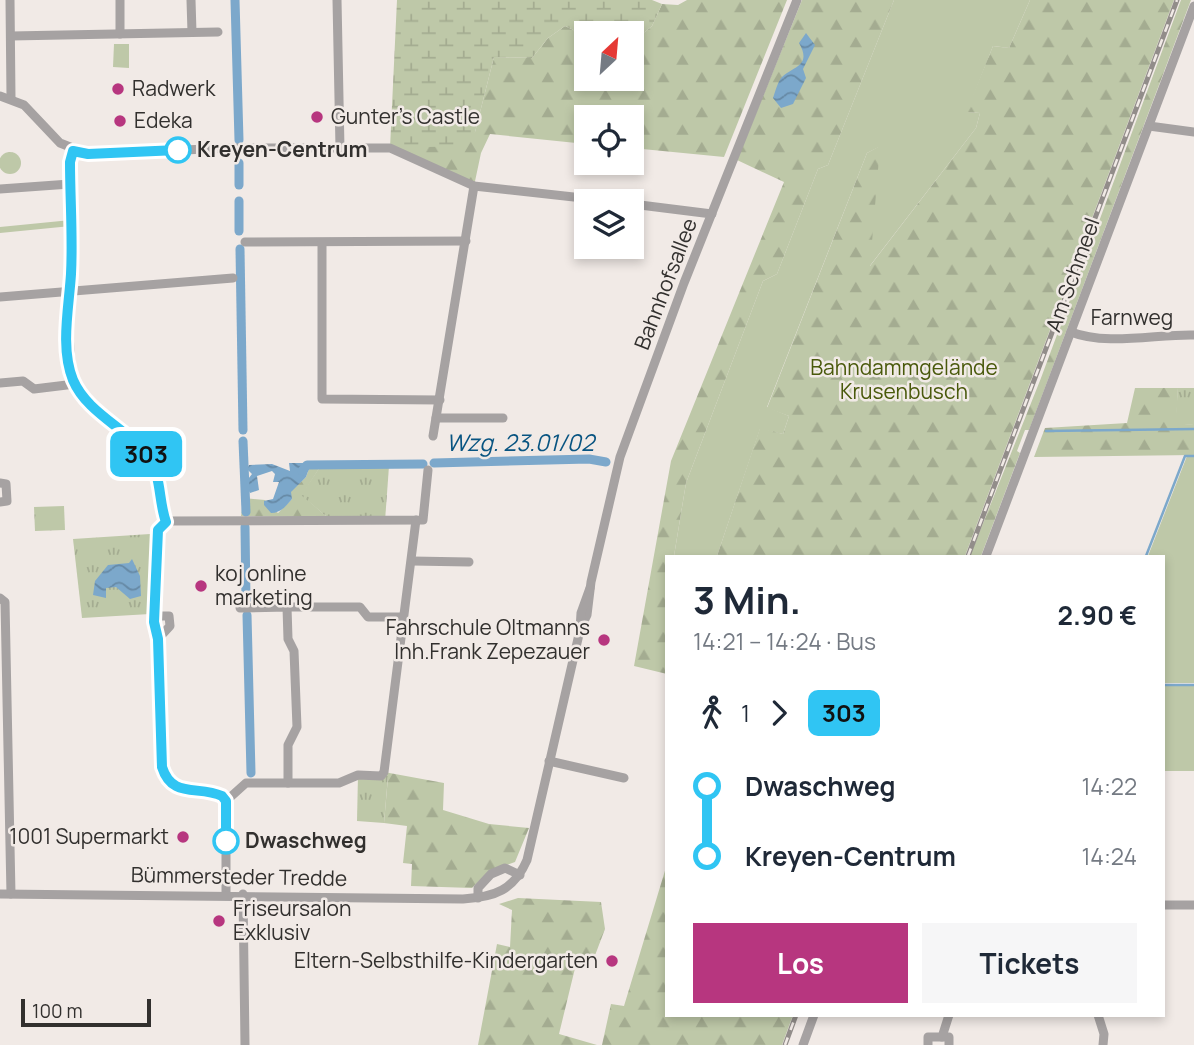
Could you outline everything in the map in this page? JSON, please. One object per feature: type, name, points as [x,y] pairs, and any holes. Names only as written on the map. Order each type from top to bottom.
[{"type":"street","points":[[120,0],[120,34]]},
{"type":"street","points":[[191,0],[192,32]]},
{"type":"street","points":[[337,0],[340,148]]},
{"type":"street","name":"Bahnhofsallee","points":[[517,879],[527,860],[580,630],[587,615],[590,588],[620,457],[797,0]]},
{"type":"street","points":[[0,8],[10,4],[11,97]]},
{"type":"street","name":"Am Schmeel","points":[[986,555],[1194,6]]},
{"type":"street","points":[[11,36],[218,32]]},
{"type":"street","points":[[0,96],[11,97],[24,105],[60,143],[73,151],[88,154],[231,148],[390,148],[474,186],[574,197]]},
{"type":"street","points":[[1149,126],[1194,132]]},
{"type":"street","points":[[73,151],[70,184],[68,348],[75,384],[90,404],[150,459],[166,522]]},
{"type":"street","points":[[0,189],[70,184]]},
{"type":"street","points":[[433,436],[474,186]]},
{"type":"street","points":[[644,206],[712,214]]},
{"type":"street","points":[[245,242],[466,241]]},
{"type":"street","points":[[322,243],[322,399],[440,400]]},
{"type":"street","points":[[0,297],[233,278]]},
{"type":"street","name":"Farnweg","points":[[1070,332],[1133,339],[1155,334],[1194,335]]},
{"type":"street","points":[[0,383],[23,381],[34,388],[75,384]]},
{"type":"street","points":[[436,418],[503,418]]},
{"type":"street","points":[[158,540],[158,530],[166,522],[423,520],[428,470]]},
{"type":"street","points":[[0,483],[6,484],[7,501],[0,502]]},
{"type":"street","points":[[226,894],[226,801],[246,783],[340,783],[358,775],[381,776],[384,772],[416,520]]},
{"type":"street","points":[[412,561],[470,562]]},
{"type":"street","points":[[0,598],[5,602],[11,894]]},
{"type":"street","points":[[287,607],[288,639],[294,650],[296,727],[288,745],[289,783]]},
{"type":"street","points":[[240,608],[360,607],[368,617],[403,617]]},
{"type":"street","points":[[158,639],[160,745],[164,775],[179,789],[217,794],[226,801]]},
{"type":"street","points":[[549,761],[624,778]]},
{"type":"street","points":[[478,898],[478,888],[491,874],[505,868],[517,879]]},
{"type":"street","name":"Bümmersteder Tredde","points":[[0,894],[478,898],[498,894],[517,879]]},
{"type":"street","points":[[243,894],[245,1045]]},
{"type":"street","points":[[1165,905],[1194,905]]},
{"type":"street","points":[[803,1045],[813,1017]]},
{"type":"street","points":[[942,1037],[948,1017]]},
{"type":"street","points":[[1099,1017],[1104,1034],[1103,1045]]},
{"type":"street","points":[[928,1045],[928,1037],[949,1037],[949,1045]]},
{"type":"green space","points":[[397,0],[652,0],[662,4],[652,26],[644,33],[644,21],[574,21],[574,30],[565,26],[548,38],[532,58],[494,57],[475,132],[466,146],[390,148]]},
{"type":"green space","points":[[687,0],[787,0],[724,157],[644,149],[644,105],[574,105],[574,143],[490,134],[481,153],[474,186],[390,148],[475,132],[494,57],[532,58],[548,38],[565,26],[574,30],[574,91],[644,91],[644,33],[652,26],[662,4],[678,5]]},
{"type":"green space","points":[[802,0],[894,0],[828,165],[818,169],[777,274],[763,281],[686,483],[674,555],[665,555],[665,674],[634,666],[671,461],[784,182],[737,160]]},
{"type":"green space","points":[[894,0],[1030,0],[1009,48],[993,46],[967,112],[980,113],[976,128],[869,267],[879,147],[867,153],[767,407],[789,416],[783,434],[760,429],[717,555],[674,555],[686,483],[763,281],[777,274],[818,169],[828,165]]},
{"type":"green space","name":"Bahndammgelände Krusenbusch","points":[[1030,0],[1174,0],[965,555],[717,555],[760,428],[783,434],[789,416],[767,408],[867,153],[880,146],[870,266],[976,128],[980,113],[966,112],[993,46],[1009,48]]},
{"type":"green space","points":[[1181,0],[1191,0],[1029,430],[1025,430],[1017,451],[1020,453],[981,555],[970,555],[1041,378]]},
{"type":"green space","points":[[114,44],[129,44],[129,68],[113,67]]},
{"type":"green space","points":[[10,152],[18,155],[21,163],[18,171],[10,174],[2,171],[-1,163],[2,155]]},
{"type":"green space","points":[[71,220],[71,226],[0,233],[0,227]]},
{"type":"green space","points":[[1135,388],[1178,388],[1176,425],[1194,424],[1194,455],[1034,457],[1045,428],[1127,423]]},
{"type":"green space","points":[[1178,388],[1194,388],[1194,424],[1175,426]]},
{"type":"green space","points":[[1187,456],[1194,456],[1194,683],[1165,683],[1165,555],[1148,555]]},
{"type":"green space","points":[[311,463],[322,464],[302,495],[327,517],[241,516],[244,498],[265,500],[278,513],[292,499],[290,492],[306,477]]},
{"type":"green space","points":[[322,464],[389,466],[385,521],[327,517],[301,495]]},
{"type":"green space","points":[[64,506],[65,530],[35,531],[34,507]]},
{"type":"green space","points":[[150,534],[150,614],[82,618],[73,539]]},
{"type":"green space","points":[[1165,686],[1194,686],[1194,771],[1165,771]]},
{"type":"green space","points":[[384,772],[444,783],[443,810],[489,824],[529,828],[515,862],[489,871],[472,888],[411,886],[412,864],[403,863],[407,826],[384,823],[388,777],[381,776]]},
{"type":"green space","points":[[358,775],[388,776],[384,823],[357,821]]},
{"type":"green space","points":[[665,871],[665,1017],[792,1017],[782,1045],[602,1045],[611,1004],[624,1006]]},
{"type":"green space","points":[[518,898],[601,902],[605,929],[594,958],[578,956],[559,1034],[597,1045],[478,1045],[497,944],[510,947],[512,910],[499,904]]},
{"type":"water","points":[[806,33],[815,45],[803,69],[806,78],[793,104],[781,108],[773,98],[782,77],[802,61],[804,56],[799,43]]},
{"type":"water","points":[[289,463],[311,463],[306,477],[291,492],[292,499],[285,507],[271,513],[264,501],[273,499],[279,482],[273,482],[275,474],[272,471],[257,476],[259,490],[250,493],[245,483],[252,474],[247,469],[249,465],[272,464],[290,471]]},
{"type":"water","points":[[132,559],[140,576],[141,596],[130,599],[116,587],[106,588],[106,598],[93,595],[95,581],[108,565],[129,563]]},
{"type":"waterway","points":[[235,0],[239,140]]},
{"type":"waterway","points":[[239,163],[239,185]]},
{"type":"waterway","points":[[239,201],[239,231]]},
{"type":"waterway","points":[[240,249],[243,430]]},
{"type":"waterway","points":[[1046,431],[1194,429]]},
{"type":"waterway","points":[[243,441],[246,512]]},
{"type":"waterway","points":[[1146,555],[1185,456],[1194,456]]},
{"type":"waterway","name":"Wzg. 23.01/02","points":[[434,463],[589,459],[606,462]]},
{"type":"waterway","name":"Wzg. 23.01/02","points":[[302,471],[307,465],[423,464]]},
{"type":"waterway","points":[[245,527],[246,600]]},
{"type":"waterway","points":[[247,615],[251,773]]},
{"type":"waterway","points":[[1165,685],[1194,685]]},
{"type":"railway","points":[[968,555],[1177,0]]},
{"type":"railway","points":[[785,1045],[795,1017]]},
{"type":"bus line","name":"303","points":[[178,150],[88,154],[73,151],[70,162],[71,275],[67,305],[68,348],[72,378],[80,393],[146,453],[157,478],[160,508],[166,522],[158,530],[154,622],[158,639],[162,767],[172,786],[222,796],[226,801],[226,841]]},
{"type":"place","name":"Radwerk","points":[[118,89]]},
{"type":"place","name":"Gunter's Castle","points":[[317,117]]},
{"type":"place","name":"Edeka","points":[[120,121]]},
{"type":"place","name":"Kreyen-Centrum","points":[[178,150]]},
{"type":"place","name":"koj online marketing","points":[[201,586]]},
{"type":"place","name":"Fahrschule Oltmanns Inh.Frank Zepezauer","points":[[604,640]]},
{"type":"place","name":"1001 Supermarkt","points":[[183,837]]},
{"type":"place","name":"Dwaschweg","points":[[226,841]]},
{"type":"place","name":"Friseursalon Exklusiv","points":[[219,921]]},
{"type":"place","name":"Eltern-Selbsthilfe-Kindergarten","points":[[612,961]]}]
